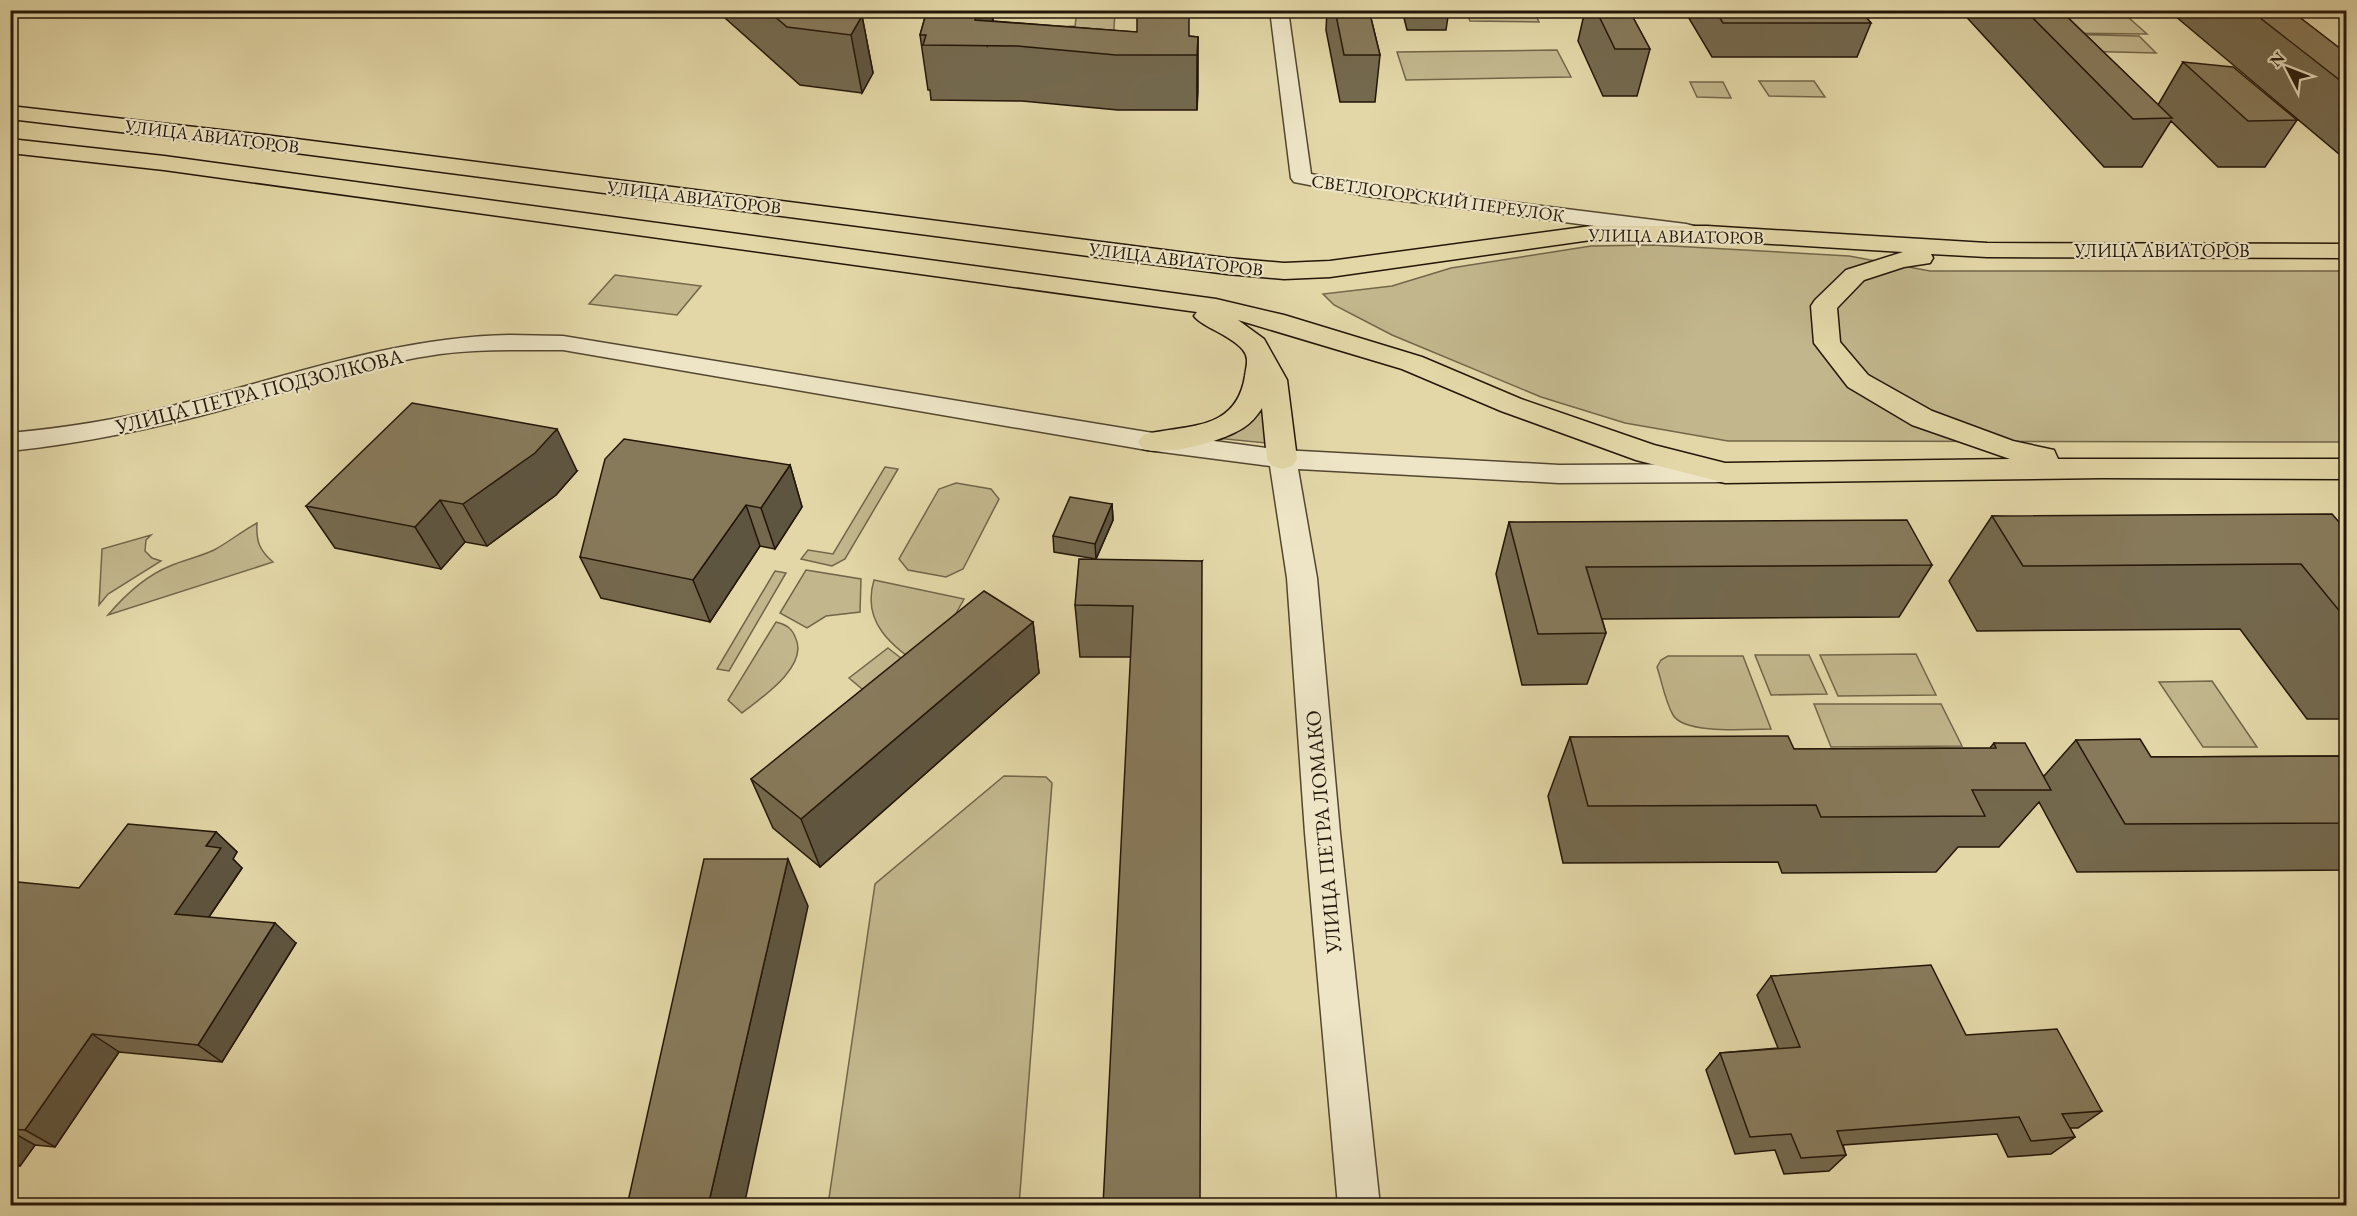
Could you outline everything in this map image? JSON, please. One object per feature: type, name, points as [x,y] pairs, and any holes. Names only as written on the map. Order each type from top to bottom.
[{"type":"main road","name":"УЛИЦА АВИАТОРОВ","points":[[10,112],[265,142],[1203,263],[1284,271],[1330,269],[1591,233],[1707,233],[1987,250],[2346,251]]},
{"type":"main road","name":"УЛИЦА АВИАТОРОВ","points":[[10,146],[164,163],[1216,307],[1275,321],[1412,363],[1511,405],[1646,453],[1725,473],[2102,468],[2346,469]]},
{"type":"main road","points":[[1987,250],[1901,260],[1855,275],[1824,306],[1827,343],[1858,381],[1922,418],[2007,449],[2102,468]]},
{"type":"main road","points":[[1166,300],[1228,325],[1254,345],[1273,380],[1282,459]]},
{"type":"main road","points":[[1153,442],[1203,434],[1226,426],[1234,420],[1253,400],[1261,359]]},
{"type":"street","name":"СВЕТЛОГОРСКИЙ ПЕРЕУЛОК","points":[[1279,10],[1301,178],[1366,190],[1707,233]]},
{"type":"street","name":"УЛИЦА АВИАТОРОВ","points":[[508,342],[563,343],[1153,442],[1282,459],[1559,474],[1725,473]]},
{"type":"street","name":"УЛИЦА ПЕТРА ПОДЗОЛКОВА","points":[[10,442],[53,439],[142,423],[368,362],[423,350],[508,342]]},
{"type":"street","name":"УЛИЦА ПЕТРА ЛОМАКО","points":[[1282,459],[1293,504],[1303,597],[1329,918],[1359,1206]]},
{"type":"shaded area","points":[[1077,11],[1115,11],[1112,63],[1023,29],[1075,26]]},
{"type":"shaded area","points":[[1466,11],[1534,11],[1539,22],[1470,21]]},
{"type":"shaded area","points":[[2032,11],[2121,11],[2147,34],[2053,33]]},
{"type":"shaded area","points":[[2058,34],[2139,36],[2156,53],[2074,51]]},
{"type":"shaded area","points":[[1557,50],[1571,77],[1406,80],[1397,52]]},
{"type":"shaded area","points":[[1759,81],[1814,81],[1825,97],[1769,96]]},
{"type":"shaded area","points":[[1690,82],[1723,82],[1731,98],[1697,97]]},
{"type":"shaded area","points":[[1654,245],[1849,256],[1930,271],[2346,271],[2346,442],[1728,441],[1625,423],[1541,397],[1392,335],[1334,305],[1323,294],[1392,286],[1451,268],[1591,246]]},
{"type":"shaded area","points":[[615,275],[701,286],[677,315],[589,304]]},
{"type":"shaded area","points":[[1266,391],[1266,443],[1215,438]]},
{"type":"shaded area","points":[[885,467],[898,469],[845,559],[832,566],[801,559],[808,550],[833,554]]},
{"type":"shaded area","points":[[956,483],[991,489],[999,499],[963,569],[946,577],[908,570],[899,559],[939,489]]},
{"type":"shaded area","points":[[257,523],[259,545],[273,562],[108,615],[128,593],[152,575],[214,550]]},
{"type":"shaded area","points":[[151,535],[146,540],[145,551],[152,558],[161,561],[108,594],[99,605],[102,549]]},
{"type":"shaded area","points":[[806,570],[861,579],[860,612],[826,616],[807,628],[780,613]]},
{"type":"shaded area","points":[[775,571],[786,573],[729,671],[717,669]]},
{"type":"shaded area","points":[[874,580],[964,599],[925,669],[901,651],[882,632],[872,609],[871,595]]},
{"type":"shaded area","points":[[776,622],[783,624],[793,632],[798,650],[795,660],[781,681],[742,713],[728,700]]},
{"type":"shaded area","points":[[888,648],[920,673],[880,704],[849,678]]},
{"type":"shaded area","points":[[1916,654],[1936,695],[1838,696],[1820,655]]},
{"type":"shaded area","points":[[1755,655],[1809,655],[1827,694],[1771,695]]},
{"type":"shaded area","points":[[1668,656],[1743,656],[1771,729],[1719,730],[1690,726],[1680,721],[1670,710],[1657,667],[1661,660]]},
{"type":"shaded area","points":[[2212,681],[2257,747],[2203,747],[2159,682]]},
{"type":"shaded area","points":[[1814,704],[1941,704],[1962,746],[1831,747]]},
{"type":"shaded area","points":[[1004,776],[1046,777],[1052,783],[1019,1205],[828,1205],[875,884]]},
{"type":"building","points":[[767,10],[855,10],[862,16],[851,35],[787,27]]},
{"type":"building","points":[[927,10],[977,10],[975,20],[1137,32],[1137,10],[1189,10],[1189,36],[1198,37],[1197,55],[1116,55],[1017,46],[923,45],[926,35],[920,35]]},
{"type":"building","points":[[1335,10],[1369,10],[1380,55],[1344,55]]},
{"type":"building","points":[[1596,10],[1629,10],[1650,49],[1615,49]]},
{"type":"building","points":[[1715,10],[1860,10],[1871,23],[1723,23]]},
{"type":"building","points":[[2025,10],[2060,10],[2172,118],[2133,119]]},
{"type":"building","points":[[2250,10],[2290,10],[2346,53],[2346,85]]},
{"type":"building","points":[[2183,62],[2233,67],[2297,120],[2248,121]]},
{"type":"building","points":[[412,403],[557,429],[535,453],[463,504],[440,500],[415,527],[306,506]]},
{"type":"building","points":[[624,439],[790,465],[761,508],[746,505],[693,580],[580,557],[605,459]]},
{"type":"building","points":[[1070,497],[1112,504],[1095,544],[1053,536]]},
{"type":"building","points":[[2332,514],[2346,530],[2346,619],[2301,564],[2023,566],[1992,516]]},
{"type":"building","points":[[1907,520],[1932,565],[1586,567],[1606,633],[1538,634],[1509,522]]},
{"type":"building","points":[[1079,559],[1202,561],[1200,1206],[1103,1206],[1133,606],[1075,605]]},
{"type":"building","points":[[984,591],[1033,622],[801,819],[751,779]]},
{"type":"building","points":[[1788,736],[1794,749],[1996,748],[1994,743],[2025,743],[2051,790],[1972,790],[1985,816],[1821,817],[1816,805],[1588,806],[1570,737]]},
{"type":"building","points":[[2140,739],[2151,757],[2346,756],[2346,823],[2125,824],[2076,740]]},
{"type":"building","points":[[128,824],[216,832],[206,846],[221,848],[175,914],[275,923],[198,1045],[92,1034],[25,1130],[10,1129],[10,892],[18,882],[79,888]]},
{"type":"building","points":[[704,859],[788,859],[708,1206],[627,1206]]},
{"type":"building","points":[[1931,965],[1966,1035],[2057,1029],[2102,1111],[2062,1114],[2075,1137],[2031,1141],[2019,1117],[1837,1131],[1846,1155],[1801,1158],[1791,1134],[1750,1137],[1720,1053],[1800,1047],[1771,976]]}]
